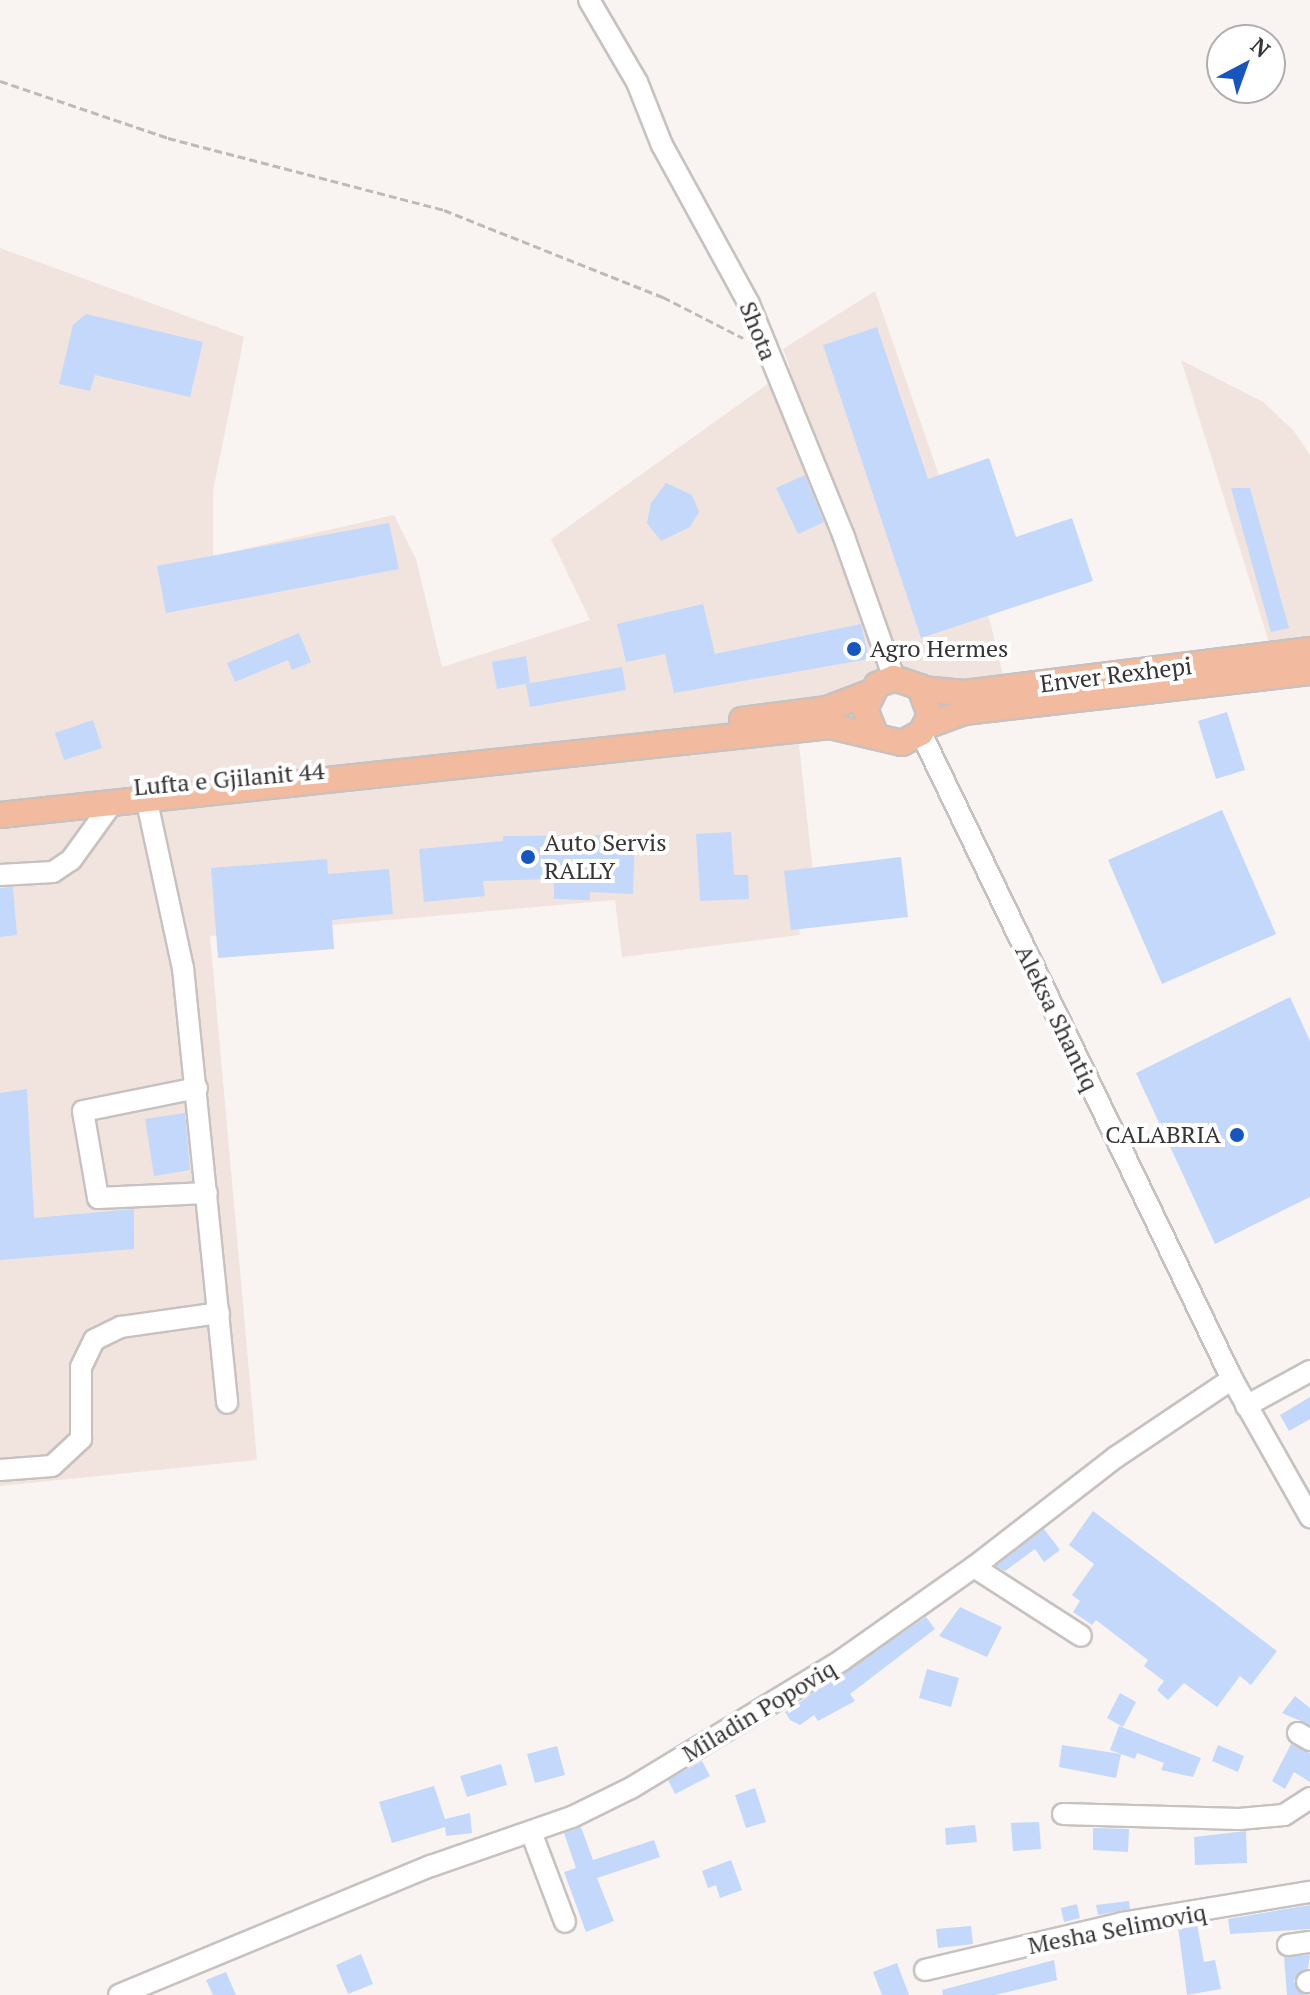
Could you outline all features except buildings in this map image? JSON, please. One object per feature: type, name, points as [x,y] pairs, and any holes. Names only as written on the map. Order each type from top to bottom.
[{"type":"main road","name":"Enver Rexhepi","points":[[922,689],[964,693],[1310,650]]},
{"type":"main road","points":[[0,815],[147,802],[830,726],[875,734],[892,743],[964,712],[1310,672]]},
{"type":"main road","points":[[875,734],[865,709],[871,692],[894,678],[922,689],[929,704],[919,733]]},
{"type":"main road","name":"Lufta e Gjilanit 44","points":[[0,801],[458,757],[827,709],[871,692]]},
{"type":"street","name":"Shota","points":[[589,0],[637,82],[662,145],[749,304],[844,537],[894,678]]},
{"type":"street","name":"Aleksa Shantiq","points":[[919,733],[1232,1379],[1310,1517]]},
{"type":"street","points":[[147,802],[183,968],[227,1403]]},
{"type":"street","points":[[0,875],[53,872],[62,866],[111,805]]},
{"type":"street","points":[[197,1088],[83,1111],[98,1198],[207,1193]]},
{"type":"street","points":[[0,1470],[52,1466],[81,1439],[81,1367],[94,1340],[121,1327],[219,1313]]},
{"type":"street","points":[[1246,1406],[1310,1371]]},
{"type":"street","name":"Miladin Popoviq","points":[[119,1995],[431,1866],[572,1817],[692,1752],[842,1660],[974,1567],[1055,1501],[1232,1379]]},
{"type":"street","points":[[974,1567],[1081,1636]]},
{"type":"street","points":[[1063,1814],[1239,1819],[1284,1815],[1310,1798]]},
{"type":"street","points":[[531,1832],[565,1922]]},
{"type":"street","name":"Mesha Selimoviq","points":[[925,1970],[1122,1923],[1310,1892]]},
{"type":"street","points":[[1288,1945],[1310,1942]]},
{"type":"path","points":[[0,81],[168,138],[444,210],[663,297],[766,352]]},
{"type":"shaded area","points":[[0,248],[244,337],[213,491],[213,556],[394,515],[416,559],[442,667],[590,620],[551,539],[790,368],[783,349],[875,291],[991,625],[1007,692],[922,689],[796,717],[813,872],[794,879],[800,935],[622,957],[615,900],[210,936],[257,1460],[0,1486]]},
{"type":"shaded area","points":[[1181,360],[1263,402],[1294,431],[1310,455],[1310,662],[1277,668]]},
{"type":"place","name":"Agro Hermes","points":[[854,649]]},
{"type":"place","name":"Auto Servis RALLY","points":[[528,857]]},
{"type":"place","name":"CALABRIA","points":[[1237,1135]]}]
